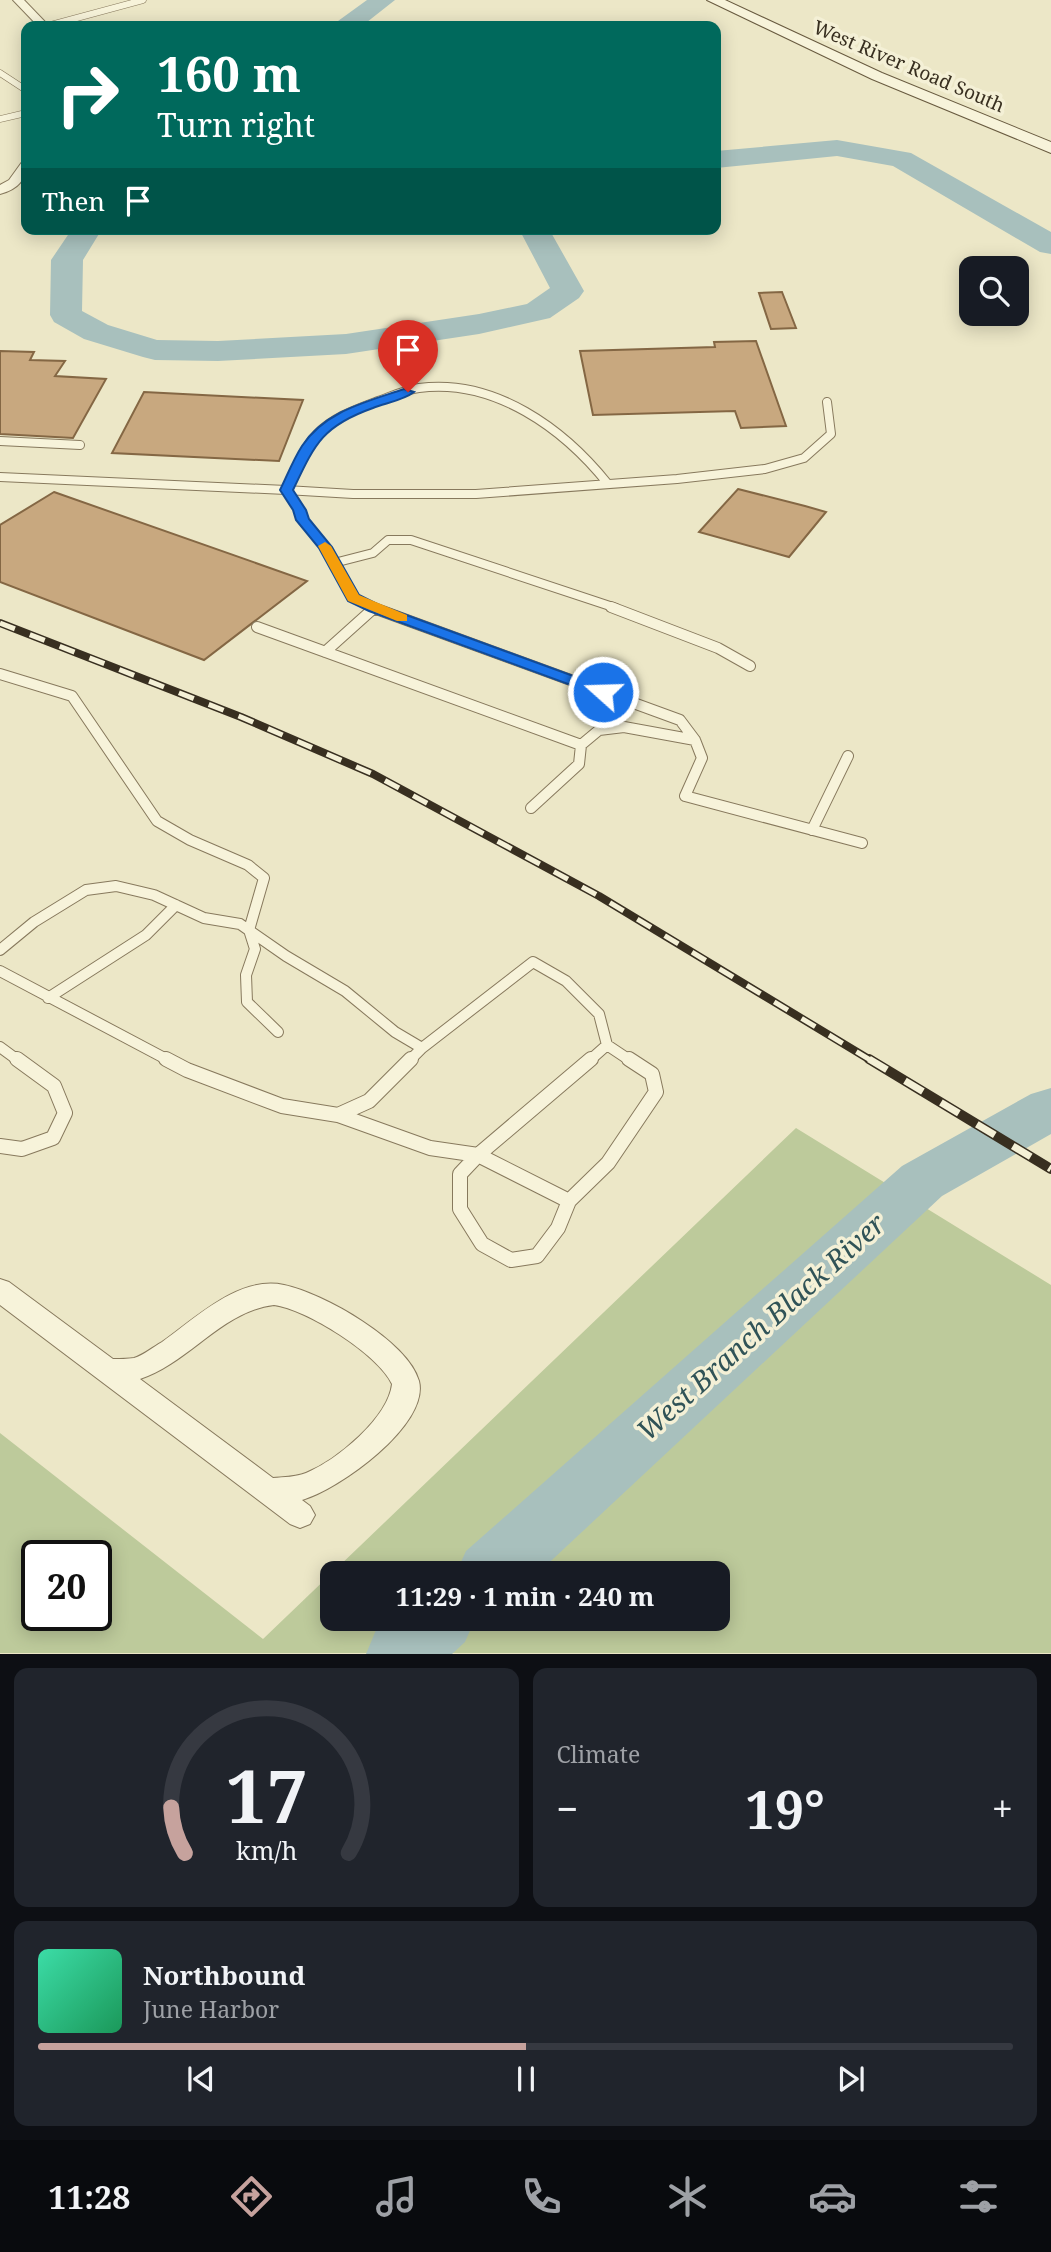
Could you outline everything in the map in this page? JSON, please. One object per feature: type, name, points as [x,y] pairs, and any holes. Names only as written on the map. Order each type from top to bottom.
[{"type":"main road","name":"West River Road South","points":[[714,0],[877,76],[1051,148]]},
{"type":"street","points":[[18,0],[40,21]]},
{"type":"street","points":[[0,190],[14,183],[21,172]]},
{"type":"street","points":[[0,1290],[300,1515]]},
{"type":"street","points":[[108,1371],[142,1368],[171,1352],[237,1304],[255,1296],[274,1294],[292,1298],[346,1326],[398,1366],[406,1384],[404,1403],[392,1420],[341,1468],[307,1486],[269,1492]]},
{"type":"lane","points":[[64,21],[143,0]]},
{"type":"lane","points":[[0,73],[21,87]]},
{"type":"lane","points":[[0,119],[21,114]]},
{"type":"lane","points":[[286,490],[307,448],[343,414],[426,387],[486,394],[545,420],[588,457],[608,484]]},
{"type":"lane","points":[[0,477],[353,494],[476,494],[608,484],[765,469],[804,458],[831,434],[827,402]]},
{"type":"lane","points":[[0,441],[80,445]]},
{"type":"lane","points":[[286,490],[300,510],[302,520],[325,547],[353,598],[680,720],[695,740],[702,758],[685,796],[862,843]]},
{"type":"lane","points":[[334,563],[373,553],[388,540],[411,540],[642,617],[718,648],[750,666]]},
{"type":"lane","points":[[325,652],[374,608]]},
{"type":"lane","points":[[257,627],[582,745]]},
{"type":"lane","points":[[0,674],[72,696],[157,821],[190,840],[248,865],[264,878],[249,930],[255,949],[246,975],[247,1002],[278,1032]]},
{"type":"lane","points":[[531,808],[579,764],[582,745],[599,730],[624,727],[695,740]]},
{"type":"lane","points":[[812,830],[848,756]]},
{"type":"lane","points":[[0,950],[34,922],[86,890],[116,886],[154,895],[204,918],[240,923],[345,991],[395,1032],[422,1048]]},
{"type":"lane","points":[[48,998],[146,935],[176,905]]},
{"type":"lane","points":[[338,1115],[369,1101],[422,1048],[533,961],[566,981],[599,1014],[607,1045],[652,1074],[656,1092],[608,1163],[569,1201],[558,1228],[537,1256],[511,1260],[482,1244],[460,1209],[460,1174],[478,1155],[607,1045]]},
{"type":"lane","points":[[0,971],[187,1070],[282,1106],[338,1115],[430,1149],[478,1155],[569,1201]]},
{"type":"lane","points":[[0,1047],[54,1086],[65,1113],[53,1138],[22,1149],[0,1146]]},
{"type":"green space","points":[[796,1128],[1051,1285],[1051,1653],[0,1653],[0,1433],[263,1639],[320,1584],[320,1631],[730,1631],[730,1561],[344,1561]]},
{"type":"building","points":[[782,292],[796,328],[771,329],[759,293]]},
{"type":"building","points":[[756,341],[786,426],[741,428],[735,411],[593,415],[580,351],[715,347],[714,342]]},
{"type":"building","points":[[0,351],[34,352],[30,360],[65,361],[55,376],[106,379],[73,438],[0,434]]},
{"type":"building","points":[[144,392],[303,400],[279,461],[112,453]]},
{"type":"building","points":[[738,489],[826,512],[789,557],[699,532]]},
{"type":"building","points":[[54,492],[307,581],[204,660],[0,582],[0,525]]},
{"type":"waterway","name":"West Branch Black River","points":[[354,21],[383,0]]},
{"type":"waterway","name":"West Branch Black River","points":[[721,160],[837,148],[901,159],[1051,245]]},
{"type":"waterway","name":"West Branch Black River","points":[[83,235],[67,260],[66,315],[96,332],[155,350],[218,351],[346,344],[479,324],[538,311],[568,291],[537,235]]},
{"type":"waterway","name":"West Branch Black River","points":[[503,1561],[922,1181],[1051,1108]]},
{"type":"waterway","name":"West Branch Black River","points":[[401,1654],[427,1631]]},
{"type":"railway","points":[[0,623],[241,717],[373,774],[599,896],[872,1061]]},
{"type":"railway","points":[[869,1059],[1051,1169]]},
{"type":"slow traffic","points":[[325,546],[353,598],[402,618]]},
{"type":"route","points":[[408,392],[343,414],[318,433],[307,448],[286,490],[300,510],[302,520],[325,547],[353,598],[603,692]]}]
